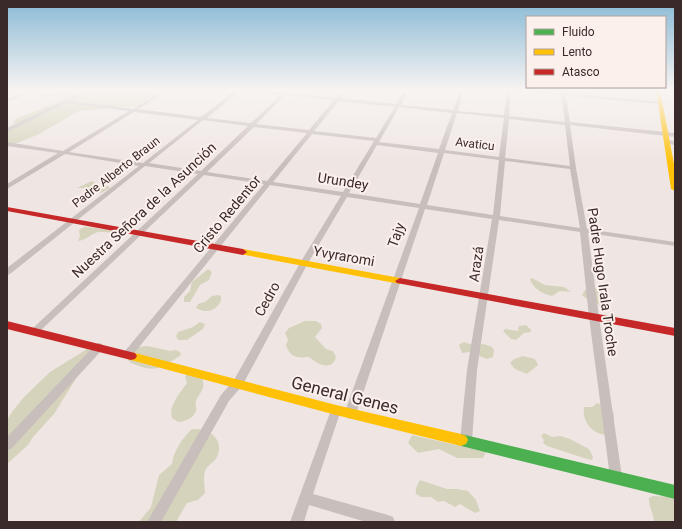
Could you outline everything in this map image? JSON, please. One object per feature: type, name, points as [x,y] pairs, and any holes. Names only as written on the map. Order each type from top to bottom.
[{"type":"street","points":[[7,130],[39,115]]},
{"type":"street","points":[[7,187],[126,115]]},
{"type":"street","name":"Avaticu","points":[[160,115],[376,141],[573,168]]},
{"type":"street","name":"Padre Alberto Braun","points":[[7,272],[207,115]]},
{"type":"street","name":"Nuestra Señora de la Asunción","points":[[34,331],[204,172],[263,115]]},
{"type":"street","name":"Cristo Redentor","points":[[128,354],[325,115]]},
{"type":"street","name":"Cedro","points":[[154,522],[225,398],[238,382],[304,263],[393,115]]},
{"type":"street","name":"Tajy","points":[[350,414],[423,206],[453,115]]},
{"type":"street","points":[[482,115],[568,124],[671,139]]},
{"type":"street","name":"Padre Hugo Irala Troche","points":[[567,115],[573,168],[584,231],[594,318],[616,477]]},
{"type":"street","points":[[664,115],[671,139],[675,189]]},
{"type":"street","name":"Arazá","points":[[466,441],[472,370],[496,217],[506,117]]},
{"type":"street","name":"Urundey","points":[[7,144],[204,172],[675,244]]},
{"type":"street","name":"Yvyraromi","points":[[7,209],[139,232],[675,332]]},
{"type":"street","name":"General Genes","points":[[7,325],[238,382],[350,414],[675,492]]},
{"type":"street","points":[[7,445],[99,347]]},
{"type":"street","points":[[298,522],[336,410]]},
{"type":"street","points":[[306,498],[388,522]]},
{"type":"shaded area","points":[[26,115],[73,115],[37,135],[7,147],[7,131],[19,123],[12,124],[16,119]]},
{"type":"shaded area","points":[[92,181],[100,186],[108,186],[110,188],[101,193],[97,192],[95,188],[77,188]]},
{"type":"shaded area","points":[[84,227],[117,231],[113,233],[98,232],[78,241],[80,236],[79,230]]},
{"type":"shaded area","points":[[208,269],[212,272],[209,280],[200,285],[190,302],[184,302],[184,297],[190,291],[192,282]]},
{"type":"shaded area","points":[[532,278],[545,285],[564,287],[571,292],[560,291],[552,296],[545,294],[533,286],[530,279]]},
{"type":"shaded area","points":[[590,287],[607,292],[609,297],[605,299],[610,305],[604,307],[582,295],[585,290]]},
{"type":"shaded area","points":[[212,296],[221,296],[221,301],[214,309],[203,311],[196,308],[198,304],[205,302]]},
{"type":"shaded area","points":[[305,321],[316,321],[321,324],[322,328],[315,337],[326,349],[333,351],[336,357],[334,362],[331,364],[324,365],[309,357],[294,356],[288,349],[286,345],[288,340],[285,333],[289,328]]},
{"type":"shaded area","points":[[200,322],[205,324],[203,329],[187,340],[178,340],[176,336],[178,332],[193,327]]},
{"type":"shaded area","points":[[526,325],[531,332],[524,333],[516,340],[511,339],[503,331],[505,329],[518,331],[519,326]]},
{"type":"shaded area","points":[[464,342],[473,345],[484,344],[492,347],[494,350],[493,357],[487,359],[469,352],[462,353],[459,345]]},
{"type":"shaded area","points":[[148,346],[170,351],[176,350],[181,353],[180,356],[165,365],[151,369],[133,364],[128,360],[136,347]]},
{"type":"shaded area","points":[[87,349],[93,351],[54,414],[33,437],[28,445],[7,464],[7,420],[12,412],[23,398],[50,372]]},
{"type":"shaded area","points":[[523,356],[535,359],[538,365],[527,374],[515,369],[510,363],[514,359]]},
{"type":"shaded area","points":[[187,374],[201,378],[204,384],[196,401],[196,410],[193,416],[178,422],[172,418],[171,413],[175,400],[187,383],[185,377]]},
{"type":"shaded area","points":[[597,403],[610,409],[614,416],[612,424],[605,435],[596,432],[588,426],[584,417],[584,407],[592,407]]},
{"type":"shaded area","points":[[192,429],[204,430],[214,436],[219,445],[217,457],[205,471],[205,493],[198,500],[187,503],[176,522],[139,522],[151,507],[159,475],[172,464],[174,455],[179,445]]},
{"type":"shaded area","points":[[544,433],[552,437],[561,436],[570,439],[589,449],[593,457],[592,460],[547,446],[543,443],[544,440],[541,436]]},
{"type":"shaded area","points":[[412,435],[486,452],[483,458],[457,458],[439,449],[418,453],[408,443]]},
{"type":"shaded area","points":[[420,480],[447,489],[468,491],[476,500],[480,511],[475,513],[460,504],[455,507],[444,501],[438,502],[431,497],[421,497],[416,494],[416,487]]},
{"type":"shaded area","points":[[653,496],[675,497],[675,522],[654,522],[649,501],[649,498]]},
{"type":"traffic: fast","points":[[461,440],[675,492]]},
{"type":"traffic: slow","points":[[662,115],[675,189]]},
{"type":"traffic: slow","points":[[243,252],[400,281]]},
{"type":"traffic: slow","points":[[131,356],[336,410],[461,440]]},
{"type":"traffic: jam","points":[[7,209],[243,252]]},
{"type":"traffic: jam","points":[[400,281],[675,332]]},
{"type":"traffic: jam","points":[[7,325],[131,356]]}]
